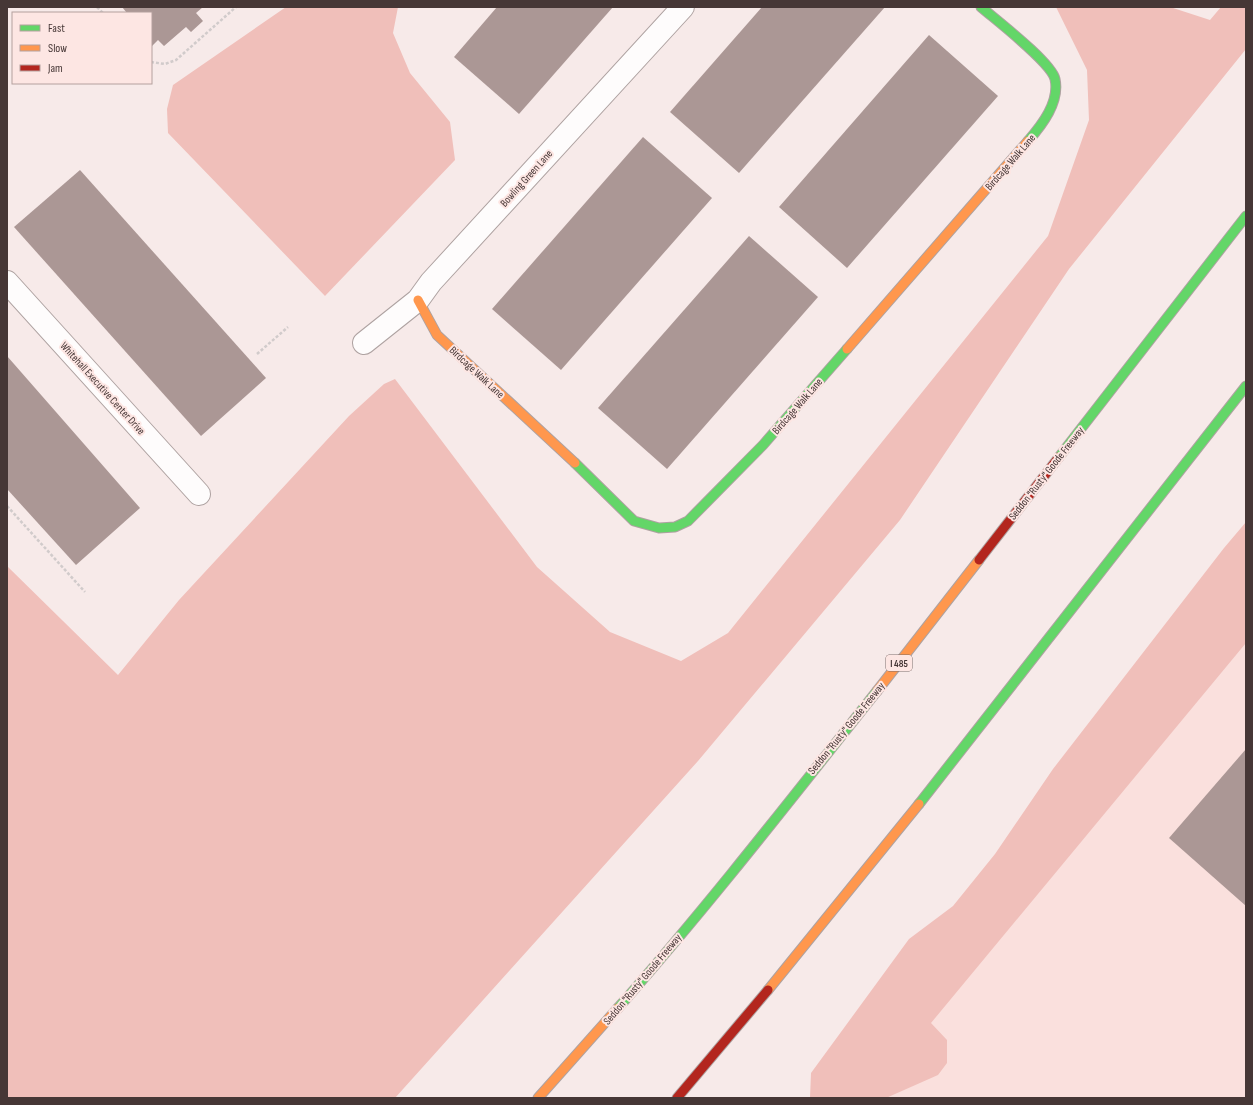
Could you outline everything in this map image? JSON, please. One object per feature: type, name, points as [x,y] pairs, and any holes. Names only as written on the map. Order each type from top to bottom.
[{"type":"main road","name":"Birdcage Walk Lane","points":[[418,300],[437,335],[574,462],[634,521],[659,528],[675,526],[688,521],[763,445],[1042,124],[1055,97],[1055,78],[1040,57],[981,7]]},
{"type":"main road","name":"Seddon \"Rusty\" Goode Freeway","points":[[538,1098],[645,977],[770,825],[910,648],[1246,216]]},
{"type":"main road","points":[[677,1098],[793,960],[938,780],[1246,386]]},
{"type":"street","name":"Bowling Green Lane","points":[[364,343],[418,300],[431,282],[683,7]]},
{"type":"street","name":"Whitehall Executive Center Drive","points":[[7,282],[199,494]]},
{"type":"path","points":[[152,62],[165,64],[176,60],[236,7]]},
{"type":"path","points":[[257,354],[288,327]]},
{"type":"path","points":[[7,506],[85,592]]},
{"type":"shaded area","points":[[286,7],[398,7],[393,33],[410,73],[450,122],[455,160],[325,296],[168,133],[167,109],[173,85]]},
{"type":"shaded area","points":[[1056,7],[1170,7],[1210,20],[1221,7],[1246,7],[1246,49],[1069,269],[900,520],[698,761],[395,1098],[7,1098],[7,566],[118,675],[179,600],[349,416],[384,384],[395,379],[537,567],[610,632],[681,661],[728,633],[1048,236],[1089,120],[1087,70]]},
{"type":"shaded area","points":[[1246,522],[1246,643],[931,1023],[947,1040],[947,1063],[938,1075],[886,1098],[810,1098],[811,1073],[909,939],[953,906],[995,854],[1053,769],[1224,548]]},
{"type":"shaded area","points":[[1246,643],[1246,1098],[869,1098],[930,1023]]},
{"type":"building","points":[[122,7],[203,7],[196,13],[203,21],[191,32],[186,27],[164,46],[158,40],[152,46],[152,12],[126,12]]},
{"type":"building","points":[[497,7],[613,7],[519,114],[454,57]]},
{"type":"building","points":[[762,7],[885,7],[739,173],[670,112]]},
{"type":"building","points":[[929,35],[998,96],[847,268],[779,207]]},
{"type":"building","points":[[643,137],[712,198],[561,370],[492,309]]},
{"type":"building","points":[[80,170],[266,378],[201,436],[14,227]]},
{"type":"building","points":[[749,236],[818,297],[667,469],[598,408]]},
{"type":"building","points":[[7,356],[140,508],[76,565],[7,489]]},
{"type":"building","points":[[1246,749],[1246,906],[1169,838]]},
{"type":"traffic: fast","points":[[981,7],[1034,52],[1044,62],[1055,79],[1055,96],[1049,113],[1028,141]]},
{"type":"traffic: fast","points":[[1059,457],[1246,216]]},
{"type":"traffic: fast","points":[[575,463],[634,521],[659,528],[675,527],[688,521],[763,445],[847,349]]},
{"type":"traffic: fast","points":[[919,804],[1246,386]]},
{"type":"traffic: fast","points":[[618,1008],[717,891],[877,691]]},
{"type":"traffic: slow","points":[[847,349],[1028,141]]},
{"type":"traffic: slow","points":[[418,300],[437,335],[575,463]]},
{"type":"traffic: slow","points":[[877,691],[979,560]]},
{"type":"traffic: slow","points":[[768,990],[919,804]]},
{"type":"traffic: slow","points":[[538,1098],[618,1008]]},
{"type":"traffic: jam","points":[[979,560],[1059,457]]},
{"type":"traffic: jam","points":[[677,1098],[768,990]]}]
